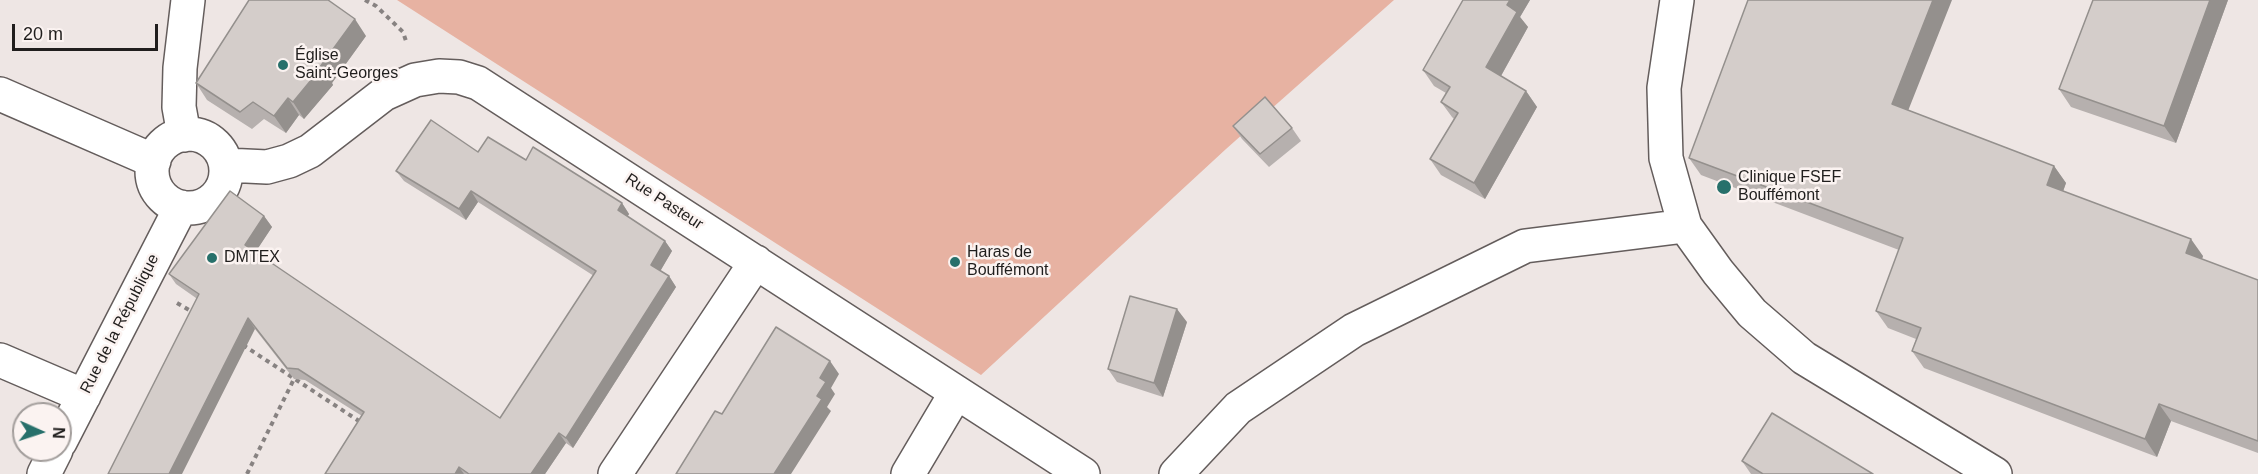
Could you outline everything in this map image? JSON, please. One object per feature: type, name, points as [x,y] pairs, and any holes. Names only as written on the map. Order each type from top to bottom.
[{"type":"street","points":[[184,135],[179,107],[180,68],[188,0]]},
{"type":"street","points":[[1677,0],[1664,88],[1666,158],[1685,225],[1718,272],[1752,313],[1804,358],[1995,474]]},
{"type":"street","name":"Rue Pasteur","points":[[226,165],[267,167],[289,161],[310,151],[384,94],[415,80],[439,76],[459,77],[478,83],[1083,474]]},
{"type":"street","points":[[0,94],[154,161]]},
{"type":"street","points":[[184,135],[195,135],[215,145],[226,165],[226,177],[222,189],[204,205],[193,208],[171,204],[157,190],[154,181],[154,161],[158,152],[165,144],[184,135]]},
{"type":"street","name":"Rue de la République","points":[[72,419],[181,207]]},
{"type":"street","points":[[1176,474],[1238,408],[1354,330],[1526,246],[1685,225]]},
{"type":"street","points":[[615,474],[756,262]]},
{"type":"street","points":[[0,360],[84,396]]},
{"type":"street","points":[[908,474],[956,393]]},
{"type":"path","points":[[365,0],[376,6],[403,32],[415,80]]},
{"type":"path","points":[[142,280],[199,317]]},
{"type":"path","points":[[237,342],[363,423]]},
{"type":"path","points":[[247,474],[294,379]]},
{"type":"shaded area","name":"Haras de Bouffémont","points":[[397,0],[1394,0],[1226,149],[981,375]]},
{"type":"building","name":"Église Saint-Georges","points":[[249,0],[328,0],[355,19],[321,68],[293,102],[288,98],[274,116],[253,102],[240,112],[196,83]]},
{"type":"building","points":[[1463,0],[1510,0],[1507,5],[1517,12],[1486,67],[1526,91],[1474,183],[1430,159],[1458,113],[1441,102],[1450,87],[1423,70]]},
{"type":"building","points":[[1748,0],[1933,0],[1892,104],[2054,166],[2047,185],[2191,239],[2186,253],[2258,280],[2258,441],[2159,404],[2145,439],[1912,351],[1921,328],[1876,311],[1903,238],[1689,158]]},
{"type":"building","points":[[2093,0],[2210,0],[2164,126],[2059,89]]},
{"type":"building","points":[[1265,97],[1292,128],[1260,154],[1233,126]]},
{"type":"building","points":[[431,120],[478,152],[488,137],[526,160],[533,147],[622,203],[618,210],[665,241],[651,265],[669,276],[566,438],[559,433],[531,474],[469,474],[459,467],[455,474],[325,474],[364,412],[298,369],[287,368],[248,318],[169,474],[108,474],[199,294],[169,274],[230,191],[264,216],[245,245],[500,418],[596,271],[471,191],[459,209],[396,171]]},
{"type":"building","points":[[1130,296],[1177,309],[1154,383],[1108,369]]},
{"type":"building","points":[[776,327],[830,361],[820,378],[826,382],[817,396],[822,399],[774,474],[676,474],[715,411],[722,414]]},
{"type":"building","points":[[1772,413],[1873,474],[1763,474],[1742,461]]},
{"type":"place","name":"Église Saint-Georges","points":[[283,65]]},
{"type":"place","name":"Clinique FSEF Bouffémont","points":[[1724,187]]},
{"type":"place","name":"DMTEX","points":[[212,258]]},
{"type":"place","name":"Haras de Bouffémont","points":[[955,262]]}]
